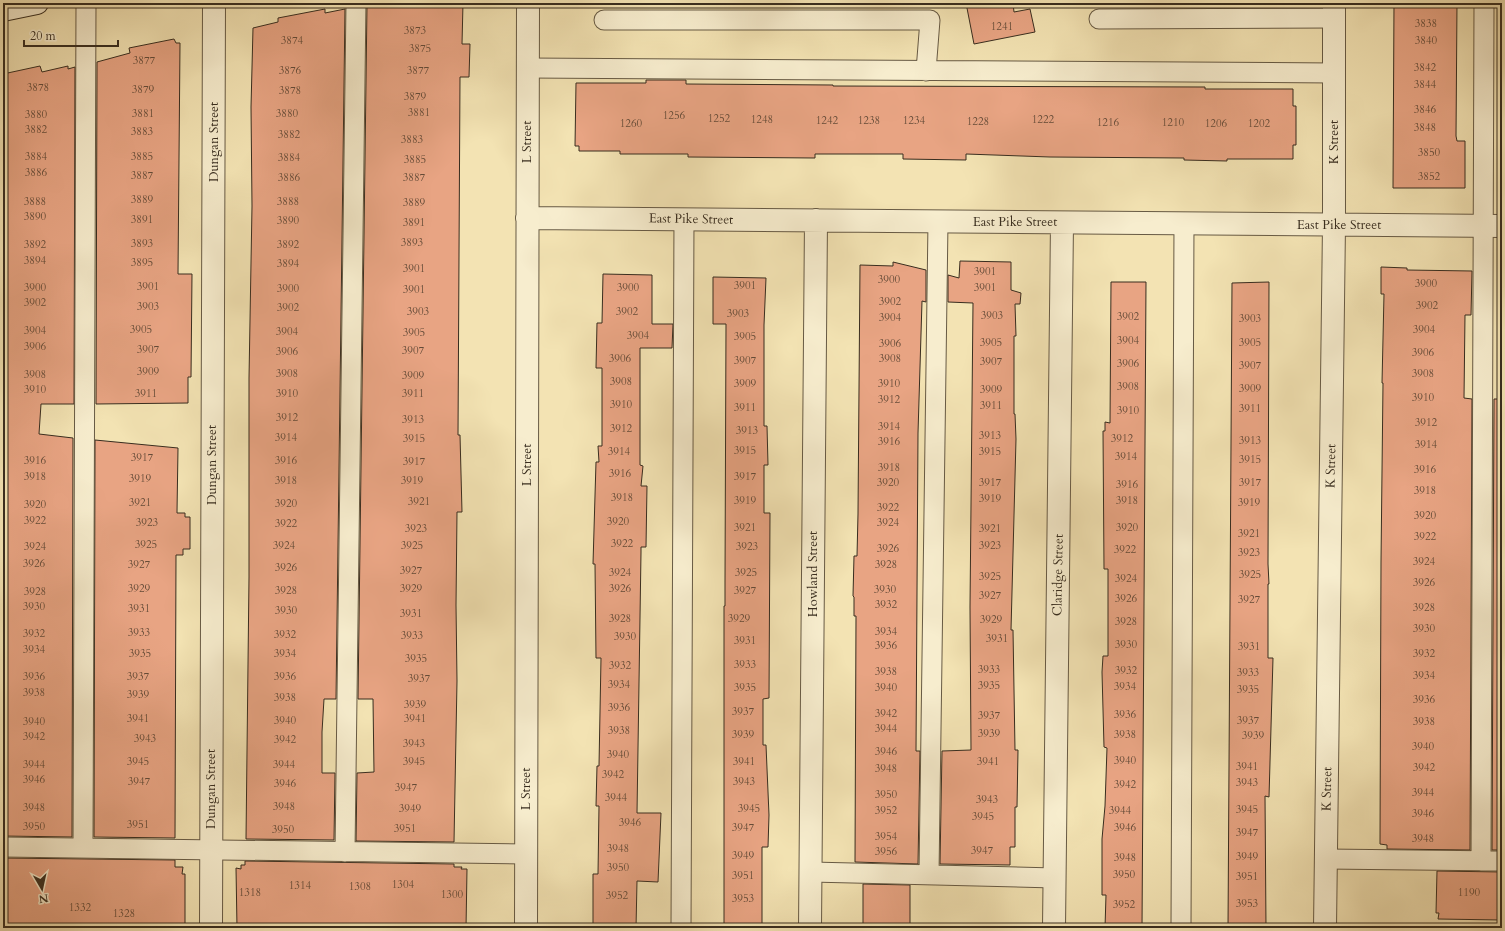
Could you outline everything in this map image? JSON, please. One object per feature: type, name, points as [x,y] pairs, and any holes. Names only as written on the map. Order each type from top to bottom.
[{"type":"street","points":[[3,10],[37,3]]},
{"type":"street","name":"Dungan Street","points":[[210,928],[214,3]]},
{"type":"street","name":"L Street","points":[[526,928],[528,3]]},
{"type":"street","name":"K Street","points":[[1325,928],[1334,225],[1334,10]]},
{"type":"street","name":"East Pike Street","points":[[527,218],[1493,226]]},
{"type":"street","name":"Howland Street","points":[[810,928],[816,220]]},
{"type":"street","name":"Claridge Street","points":[[1054,928],[1062,223]]},
{"type":"lane","points":[[83,848],[86,3]]},
{"type":"lane","points":[[345,852],[356,3]]},
{"type":"lane","points":[[1481,861],[1493,226],[1484,3]]},
{"type":"lane","points":[[1099,19],[1334,10]]},
{"type":"lane","points":[[604,20],[930,20],[926,70]]},
{"type":"lane","points":[[527,68],[1334,73]]},
{"type":"lane","points":[[681,928],[684,219]]},
{"type":"lane","points":[[929,875],[938,222]]},
{"type":"lane","points":[[1181,928],[1184,224]]},
{"type":"lane","points":[[3,847],[526,854]]},
{"type":"lane","points":[[1326,859],[1502,861]]},
{"type":"lane","points":[[811,872],[1055,878]]},
{"type":"building","points":[[463,3],[462,44],[470,44],[469,77],[460,77],[458,435],[460,435],[462,512],[457,512],[457,681],[454,842],[356,841],[357,773],[374,772],[373,699],[358,699],[367,4]]},
{"type":"building","points":[[966,3],[1013,3],[1014,12],[1030,9],[1035,32],[974,44]]},
{"type":"building","points":[[1394,3],[1457,3],[1456,136],[1457,141],[1465,141],[1465,188],[1393,188]]},
{"type":"building","points":[[325,9],[325,13],[345,9],[336,699],[324,699],[322,732],[322,773],[335,773],[334,840],[246,839],[249,577],[249,378],[252,206],[251,107],[253,28],[278,22],[278,18]]},
{"type":"building","points":[[174,39],[176,43],[180,43],[178,274],[192,274],[191,377],[188,377],[188,403],[96,404],[97,62],[130,53],[129,48]]},
{"type":"building","points":[[40,66],[42,72],[68,66],[68,69],[75,67],[74,404],[41,404],[39,434],[73,438],[72,837],[3,836],[3,74]]},
{"type":"building","points":[[646,80],[686,80],[686,84],[1205,87],[1205,89],[1293,89],[1293,106],[1296,106],[1296,145],[1293,145],[1293,159],[1227,159],[1227,161],[1184,160],[1184,158],[1050,157],[966,154],[966,160],[903,159],[903,154],[815,154],[815,158],[688,157],[688,154],[620,154],[620,151],[579,151],[579,146],[575,146],[576,83],[646,83]]},
{"type":"building","points":[[960,261],[1011,262],[1011,290],[1021,293],[1020,304],[1015,304],[1016,336],[1014,336],[1014,414],[1016,439],[1011,630],[1013,630],[1015,750],[1018,750],[1017,807],[1015,807],[1015,847],[1010,847],[1010,865],[940,864],[942,751],[971,750],[970,607],[973,303],[948,302],[948,275],[959,278]]},
{"type":"building","points":[[893,262],[926,270],[926,302],[922,301],[918,433],[916,751],[920,751],[918,864],[855,862],[856,616],[854,616],[853,596],[854,556],[857,556],[858,514],[860,265],[893,266]]},
{"type":"building","points":[[1381,267],[1407,268],[1407,270],[1472,271],[1471,315],[1465,315],[1464,398],[1472,399],[1470,850],[1387,849],[1387,845],[1380,844],[1382,383],[1384,294],[1381,294]]},
{"type":"building","points":[[603,274],[652,275],[652,324],[673,324],[672,348],[640,348],[640,465],[643,466],[641,486],[647,486],[646,547],[641,547],[637,813],[661,813],[658,882],[637,881],[636,928],[593,928],[593,874],[598,874],[599,806],[596,806],[597,766],[599,766],[601,658],[596,658],[595,564],[593,564],[596,462],[599,462],[598,446],[602,446],[602,368],[596,368],[597,323],[602,323]]},
{"type":"building","points":[[713,277],[766,278],[764,325],[764,426],[767,426],[768,465],[764,465],[764,513],[770,513],[769,698],[763,699],[763,745],[766,745],[769,815],[768,847],[762,847],[762,928],[724,928],[726,324],[713,324]]},
{"type":"building","points":[[1111,282],[1146,282],[1142,928],[1105,928],[1106,895],[1102,895],[1102,839],[1107,748],[1104,747],[1102,672],[1103,656],[1108,656],[1108,569],[1104,569],[1103,431],[1105,431],[1105,422],[1110,423]]},
{"type":"building","points":[[1269,282],[1268,658],[1273,658],[1269,797],[1265,796],[1266,928],[1228,928],[1232,283]]},
{"type":"building","points":[[1494,399],[1502,399],[1502,850],[1492,850]]},
{"type":"building","points":[[95,440],[178,448],[177,513],[185,513],[185,517],[190,517],[190,549],[183,549],[183,555],[176,555],[175,838],[94,837]]},
{"type":"building","points":[[3,858],[175,860],[175,867],[183,867],[182,874],[185,874],[185,928],[3,928]]},
{"type":"building","points":[[245,861],[454,864],[454,867],[462,867],[461,869],[467,869],[466,928],[237,928],[236,868],[241,869],[241,865],[245,865]]},
{"type":"building","points":[[1437,871],[1502,872],[1502,920],[1438,919],[1439,913],[1436,913]]},
{"type":"building","points":[[863,884],[910,885],[910,928],[863,928]]}]
